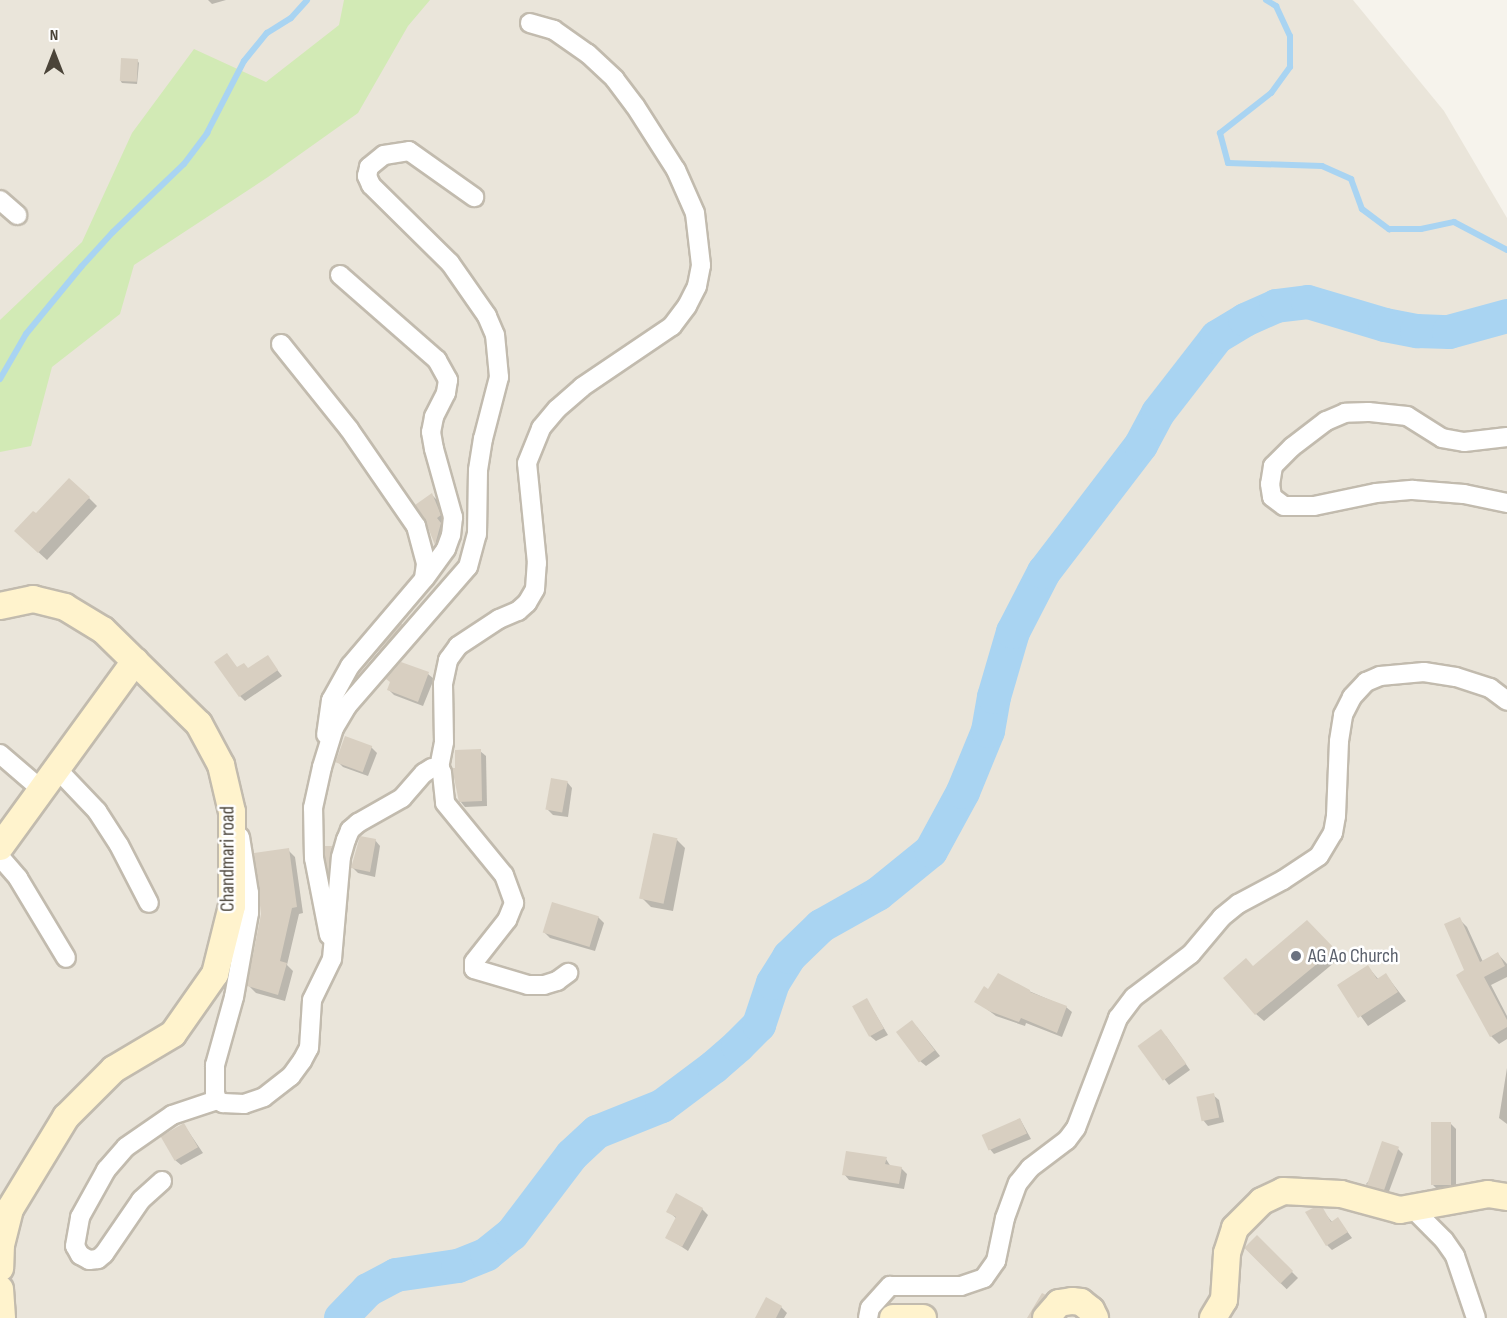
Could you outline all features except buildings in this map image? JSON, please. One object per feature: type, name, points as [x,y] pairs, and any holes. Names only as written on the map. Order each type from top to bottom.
[{"type":"main road","name":"Chandmari road","points":[[0,606],[33,599],[65,607],[103,630],[199,724],[221,765],[232,812],[232,906],[215,974],[173,1034],[114,1069],[66,1117],[10,1209],[1,1244],[0,1268]]},
{"type":"main road","points":[[0,847],[135,661]]},
{"type":"main road","points":[[1213,1318],[1224,1300],[1227,1252],[1235,1228],[1262,1201],[1283,1191],[1341,1194],[1386,1208],[1412,1208],[1488,1194],[1507,1197]]},
{"type":"main road","points":[[0,1289],[2,1318]]},
{"type":"main road","points":[[1046,1318],[1059,1303],[1072,1301],[1081,1302],[1091,1310],[1095,1318]]},
{"type":"main road","points":[[892,1318],[923,1318]]},
{"type":"street","points":[[530,23],[554,30],[588,54],[615,79],[635,106],[675,170],[694,213],[701,265],[697,286],[687,306],[672,326],[582,387],[557,409],[541,428],[527,462],[537,563],[535,590],[527,603],[518,611],[499,619],[458,646],[447,660],[443,684],[444,742],[439,768],[442,773],[445,803],[504,875],[514,903],[507,920],[474,962],[474,969],[528,985],[550,983],[568,973]]},
{"type":"street","points":[[332,948],[318,888],[314,858],[313,808],[322,767],[334,728],[348,706],[468,567],[477,534],[478,470],[483,439],[499,377],[497,346],[487,316],[450,263],[371,185],[367,176],[369,167],[384,155],[409,150],[474,197]]},
{"type":"street","points":[[0,200],[17,215]]},
{"type":"street","points":[[322,767],[331,700],[350,666],[424,579],[446,549],[451,535],[453,517],[431,432],[434,417],[446,393],[447,380],[437,360],[340,275]]},
{"type":"street","points":[[281,344],[349,429],[416,526],[426,564],[424,579]]},
{"type":"street","points":[[1507,437],[1464,442],[1442,438],[1407,416],[1368,412],[1345,413],[1326,421],[1292,447],[1273,466],[1270,483],[1272,497],[1284,506],[1314,506],[1376,493],[1413,490],[1464,494],[1507,503]]},
{"type":"street","points":[[868,1318],[870,1308],[890,1286],[961,1286],[984,1278],[996,1260],[1005,1218],[1018,1183],[1030,1168],[1067,1140],[1076,1128],[1118,1018],[1134,997],[1191,954],[1222,917],[1238,904],[1283,880],[1319,856],[1333,833],[1336,816],[1342,715],[1352,697],[1366,682],[1380,676],[1424,672],[1456,677],[1490,688],[1507,701]]},
{"type":"street","points":[[0,754],[42,791]]},
{"type":"street","points":[[162,1181],[141,1200],[104,1254],[98,1259],[89,1260],[80,1255],[75,1246],[80,1217],[106,1170],[126,1147],[172,1115],[218,1100],[233,1106],[244,1104],[264,1097],[291,1076],[309,1048],[312,1000],[332,959],[341,857],[350,830],[402,798],[424,773],[432,768],[439,768]]},
{"type":"street","points":[[58,770],[97,812],[119,844],[149,903]]},
{"type":"street","points":[[218,1100],[213,1078],[217,1050],[234,997],[249,913],[245,862],[232,812]]},
{"type":"street","points":[[0,857],[18,878],[66,958]]},
{"type":"street","points":[[1412,1208],[1444,1240],[1455,1256],[1476,1318]]},
{"type":"shaded area","points":[[0,0],[1353,0],[1444,111],[1507,218],[1507,1318],[0,1318]]},
{"type":"green space","points":[[344,0],[430,0],[408,26],[358,113],[268,177],[134,265],[120,314],[52,367],[31,446],[0,452],[0,320],[82,242],[132,133],[194,49],[266,82],[339,25]]},
{"type":"waterway","points":[[0,379],[26,334],[81,267],[113,232],[184,164],[207,133],[244,61],[267,33],[291,18],[307,0]]},
{"type":"waterway","points":[[1266,0],[1276,6],[1290,36],[1290,67],[1271,93],[1220,133],[1228,163],[1322,166],[1351,179],[1362,209],[1389,229],[1421,229],[1454,222],[1507,250]]},
{"type":"waterway","points":[[341,1318],[368,1290],[396,1275],[458,1266],[487,1254],[512,1234],[572,1155],[597,1132],[662,1106],[738,1046],[759,1025],[773,983],[789,957],[821,926],[878,894],[931,851],[963,792],[988,731],[994,697],[1013,632],[1044,572],[1141,445],[1158,413],[1217,337],[1245,320],[1276,306],[1308,302],[1385,325],[1417,331],[1449,332],[1507,316]]},
{"type":"place","name":"AG Ao Church","points":[[1296,956]]}]
